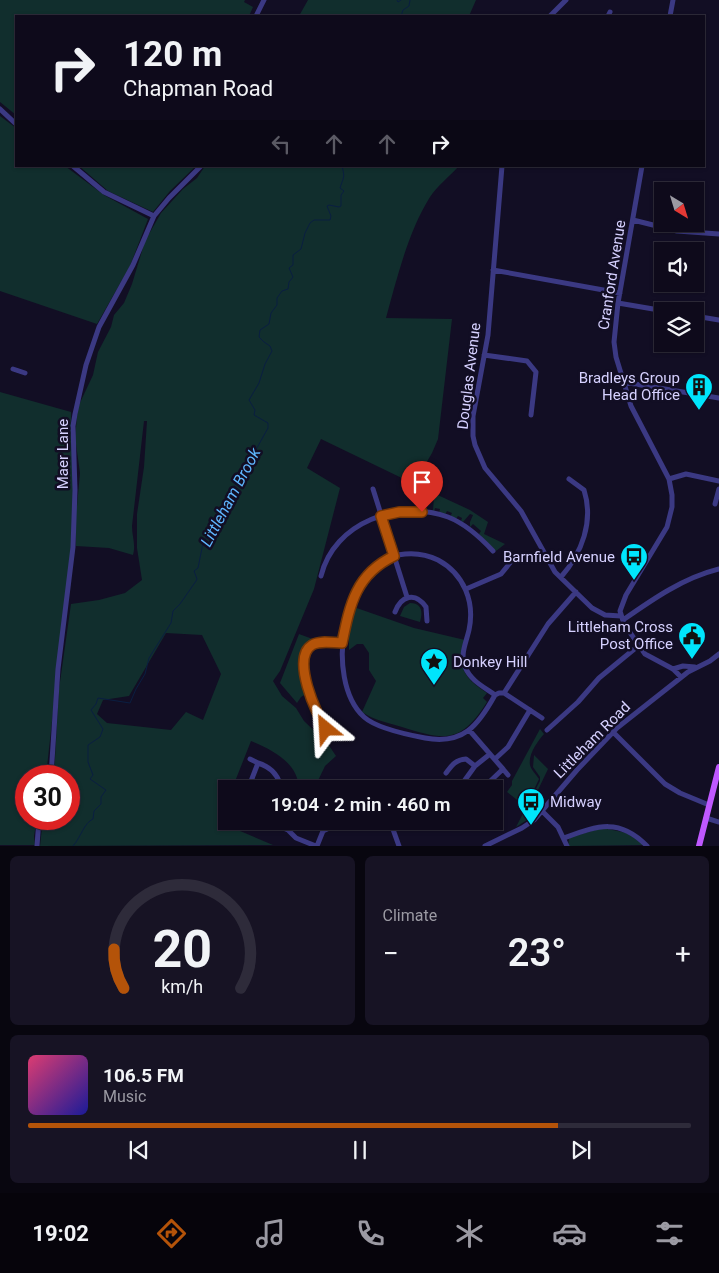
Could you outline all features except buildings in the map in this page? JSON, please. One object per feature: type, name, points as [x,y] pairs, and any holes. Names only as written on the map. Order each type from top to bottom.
[{"type":"main road","points":[[699,846],[719,767]]},
{"type":"street","points":[[256,15],[264,0]]},
{"type":"street","points":[[551,15],[566,0]]},
{"type":"street","points":[[670,15],[673,0]]},
{"type":"street","points":[[0,108],[15,123]]},
{"type":"street","points":[[74,167],[104,192],[154,216]]},
{"type":"street","name":"Maer Lane","points":[[51,765],[59,660],[73,547],[75,490],[73,446],[75,414],[86,365],[97,332],[133,265],[154,216],[199,167]]},
{"type":"street","name":"Douglas Avenue","points":[[502,167],[490,308],[472,426],[477,450],[485,468],[521,511],[561,577],[599,613],[622,618]]},
{"type":"street","name":"Cranford Avenue","points":[[622,618],[620,611],[623,600],[659,542],[669,522],[672,495],[669,479],[631,406],[616,356],[614,342],[618,303],[642,167]]},
{"type":"street","points":[[633,220],[678,231],[719,234]]},
{"type":"street","points":[[492,270],[620,293]]},
{"type":"street","points":[[618,303],[654,309]]},
{"type":"street","points":[[704,318],[719,320]]},
{"type":"street","points":[[484,355],[528,361],[536,372],[531,415]]},
{"type":"street","points":[[12,369],[25,373]]},
{"type":"street","points":[[623,382],[719,398]]},
{"type":"street","points":[[669,479],[686,474],[719,481]]},
{"type":"street","points":[[561,577],[582,546],[587,515],[584,490],[569,479]]},
{"type":"street","points":[[373,489],[407,597]]},
{"type":"street","points":[[715,504],[719,489]]},
{"type":"street","points":[[321,576],[327,557],[339,541],[364,523],[381,516],[408,511],[428,512],[447,517],[477,534],[493,551]]},
{"type":"street","points":[[495,695],[474,681],[465,668],[463,653],[471,613],[470,602],[466,590],[453,570],[432,557],[414,554],[394,556],[371,570],[357,590],[342,643],[344,671],[348,689],[355,705],[366,719],[382,726],[435,740],[453,738],[470,731],[477,724],[495,695],[499,693],[504,693],[542,718]]},
{"type":"street","points":[[466,590],[501,574],[514,558]]},
{"type":"street","points":[[681,677],[673,669],[649,657],[638,646],[622,618],[684,582],[719,569]]},
{"type":"street","points":[[504,693],[548,624],[576,592]]},
{"type":"street","points":[[395,612],[400,602],[407,597],[417,598],[427,609],[426,621]]},
{"type":"street","points":[[330,736],[319,718],[310,695],[304,660],[308,649],[317,642],[342,643]]},
{"type":"street","points":[[547,730],[578,702],[599,678],[638,646]]},
{"type":"street","name":"Littleham Road","points":[[485,846],[527,825],[542,811],[583,764],[632,716],[681,677],[719,654]]},
{"type":"street","points":[[673,669],[683,666],[696,667]]},
{"type":"street","points":[[495,759],[508,748],[530,710]]},
{"type":"street","points":[[470,731],[508,775]]},
{"type":"street","points":[[614,733],[665,784],[686,796],[709,805]]},
{"type":"street","points":[[465,780],[475,766],[490,754]]},
{"type":"street","points":[[446,773],[454,762],[461,760],[466,759],[475,766]]},
{"type":"street","points":[[250,760],[267,766],[276,774],[278,780]]},
{"type":"street","points":[[251,780],[258,763]]},
{"type":"street","points":[[491,780],[503,769]]},
{"type":"street","points":[[542,811],[558,827],[566,846]]},
{"type":"street","points":[[706,818],[719,822]]},
{"type":"street","points":[[564,838],[590,828],[609,826],[625,830],[647,846]]},
{"type":"street","points":[[38,846],[39,830]]},
{"type":"street","points":[[288,830],[296,838],[316,846],[325,830]]},
{"type":"street","points":[[393,830],[398,846]]},
{"type":"green space","points":[[0,0],[245,0],[244,2],[253,7],[249,15],[15,15],[15,114],[0,102]]},
{"type":"green space","points":[[308,0],[476,0],[469,15],[300,15]]},
{"type":"green space","points":[[0,116],[15,127],[15,167],[66,167],[104,195],[148,219],[130,266],[97,324],[0,291]]},
{"type":"green space","points":[[80,167],[195,167],[170,191],[153,212],[108,191]]},
{"type":"green space","points":[[204,167],[458,167],[433,193],[415,225],[394,287],[386,318],[452,319],[438,439],[414,484],[470,510],[488,522],[484,534],[505,544],[496,551],[479,534],[481,531],[473,524],[470,527],[473,515],[470,514],[463,522],[461,521],[462,518],[458,516],[456,519],[450,517],[452,513],[447,511],[445,515],[439,513],[440,509],[435,508],[434,512],[434,496],[409,490],[408,481],[321,439],[307,468],[340,488],[314,589],[280,671],[273,681],[282,696],[296,708],[304,721],[328,744],[336,756],[325,766],[318,780],[298,780],[289,764],[282,758],[267,748],[251,741],[236,780],[218,780],[218,830],[238,830],[273,845],[40,846],[42,830],[80,830],[80,765],[55,765],[59,689],[71,604],[99,600],[125,593],[142,580],[137,548],[137,514],[144,467],[147,421],[144,421],[132,526],[133,555],[109,548],[76,546],[76,507],[80,473],[75,437],[78,407],[93,375],[98,352],[111,327],[114,315],[124,303],[145,241],[161,213],[183,189],[197,178]],"holes":[[[166,633],[202,635],[221,674],[203,720],[186,712],[171,730],[107,723],[97,714],[103,700],[129,696]]]},
{"type":"green space","points":[[0,392],[71,412],[74,489],[71,548],[47,765],[15,765],[15,830],[35,830],[35,845],[0,845]]},
{"type":"green space","points":[[414,603],[421,609],[420,622],[400,616],[404,607]]},
{"type":"green space","points":[[348,605],[414,628],[465,640],[461,658],[464,671],[473,682],[487,693],[483,698],[487,702],[469,725],[460,732],[451,735],[430,735],[381,721],[362,712],[376,681],[369,670],[369,653],[363,644],[357,644],[349,650],[349,638],[339,640]]},
{"type":"green space","points":[[299,634],[318,641],[303,657],[307,689],[306,694],[297,703],[280,683]]},
{"type":"green space","points":[[540,729],[544,734],[530,756],[531,769],[539,779],[526,807],[507,792]]},
{"type":"green space","points":[[534,755],[548,769],[526,815],[530,818],[516,827],[540,781],[540,777],[533,767]]},
{"type":"green space","points":[[603,828],[627,833],[644,845],[568,846],[571,837]]},
{"type":"waterway","name":"Littleham Brook","points":[[397,0],[398,2],[401,0]]},
{"type":"waterway","name":"Littleham Brook","points":[[401,15],[403,10],[409,6],[410,0]]},
{"type":"waterway","name":"Littleham Brook","points":[[73,846],[87,824],[93,819],[94,811],[101,804],[101,797],[106,790],[90,779],[93,775],[88,762],[88,745],[100,737],[103,729],[91,710],[98,698],[130,703],[145,674],[149,658],[171,623],[173,611],[197,579],[194,571],[198,568],[203,543],[216,518],[229,501],[234,486],[242,478],[242,467],[253,455],[268,428],[268,423],[254,415],[255,410],[249,400],[259,383],[265,364],[272,351],[270,346],[259,337],[260,330],[269,324],[271,313],[277,305],[277,298],[282,291],[288,289],[289,282],[293,277],[289,268],[293,265],[293,255],[301,249],[310,223],[314,220],[330,220],[331,216],[327,206],[341,206],[341,195],[344,191],[340,188],[344,177],[342,167]]},
{"type":"place","name":"Bradleys Group Head Office","points":[[699,411]]},
{"type":"place","name":"Barnfield Avenue","points":[[634,581]]},
{"type":"place","name":"Littleham Cross Post Office","points":[[692,660]]},
{"type":"place","name":"Donkey Hill","points":[[434,686]]},
{"type":"place","name":"Midway","points":[[531,826]]},
{"type":"route","points":[[326,729],[319,718],[310,695],[304,666],[305,653],[310,646],[317,642],[342,643],[357,590],[371,570],[394,556],[381,516],[408,511],[422,512]]}]
